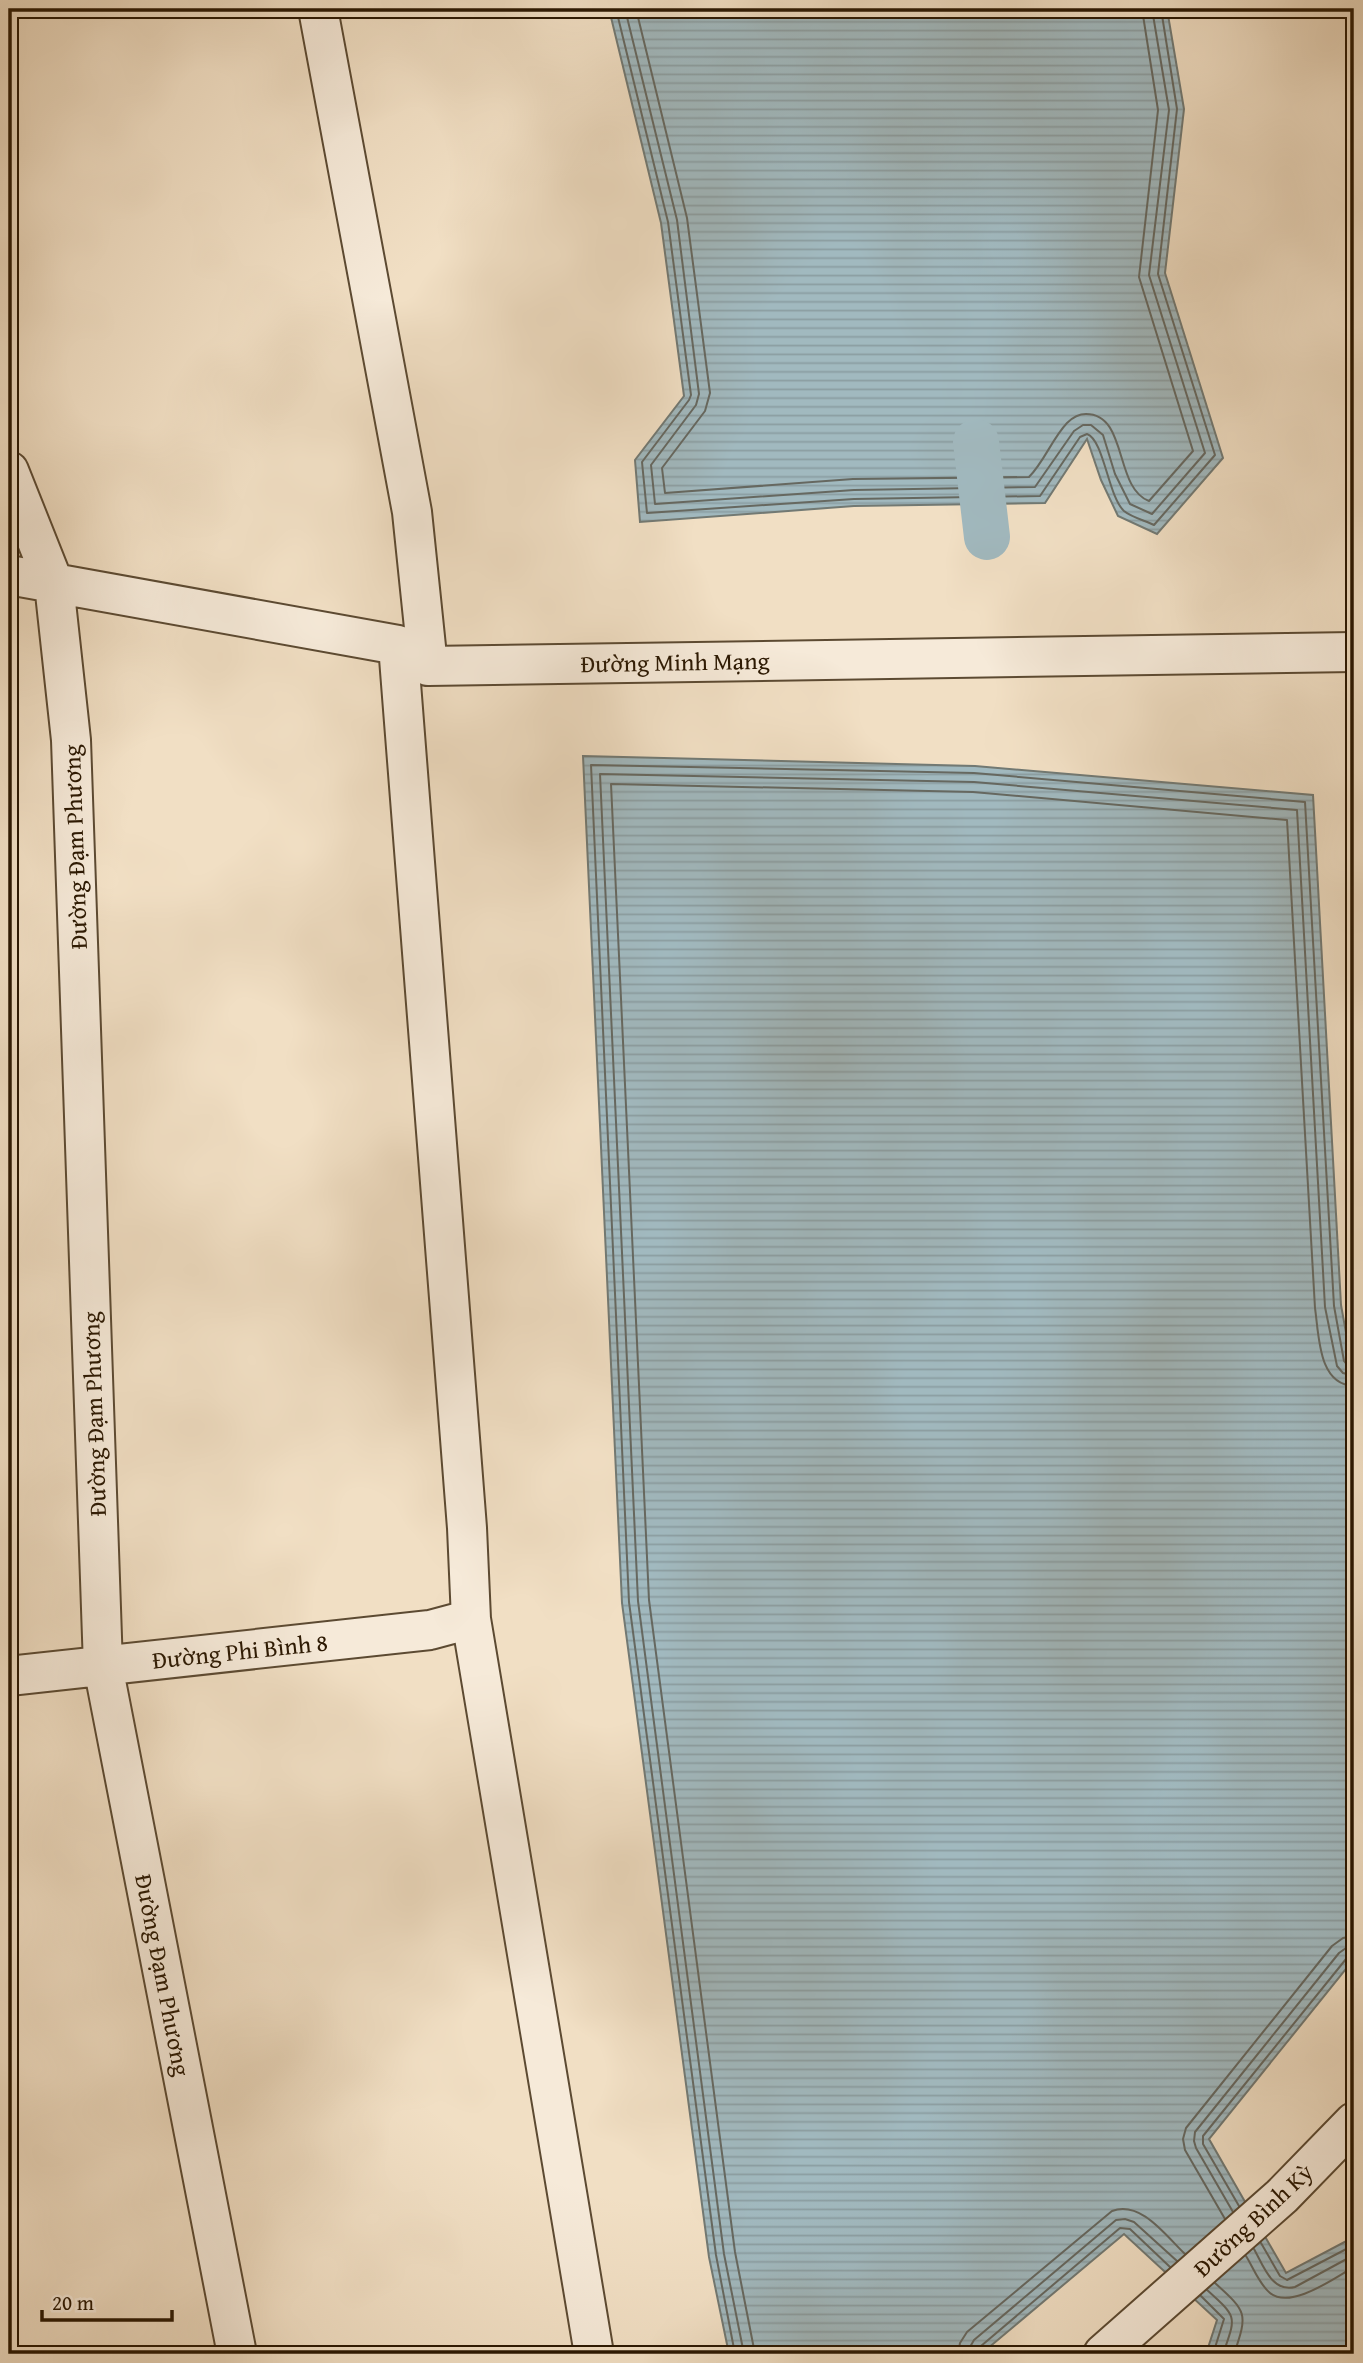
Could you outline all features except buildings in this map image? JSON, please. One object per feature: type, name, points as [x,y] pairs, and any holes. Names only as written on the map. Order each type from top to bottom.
[{"type":"street","points":[[318,9],[412,512],[413,655],[471,1619],[594,2354]]},
{"type":"street","name":"Đường Đạm Phương","points":[[9,471],[54,583],[71,740],[103,1666],[237,2354]]},
{"type":"street","name":"Đường Minh Mạng","points":[[9,575],[413,655],[1354,652]]},
{"type":"street","name":"Đường Phi Bình 8","points":[[9,1676],[430,1630],[471,1619]]},
{"type":"street","name":"Đường Bình Kỳ","points":[[1103,2354],[1282,2196],[1354,2122]]},
{"type":"water","points":[[609,9],[1167,9],[1184,109],[1165,273],[1223,458],[1157,534],[1118,516],[1101,480],[1087,439],[1045,503],[854,506],[640,522],[635,460],[684,396],[661,223]]},
{"type":"water","points":[[583,756],[975,766],[1313,795],[1341,1305],[1354,1377],[1354,1959],[1209,2139],[1286,2273],[1354,2237],[1354,2354],[1206,2354],[1217,2320],[1124,2234],[981,2354],[729,2354],[709,2257],[622,1603]]},
{"type":"waterway","points":[[976,442],[987,537]]}]
